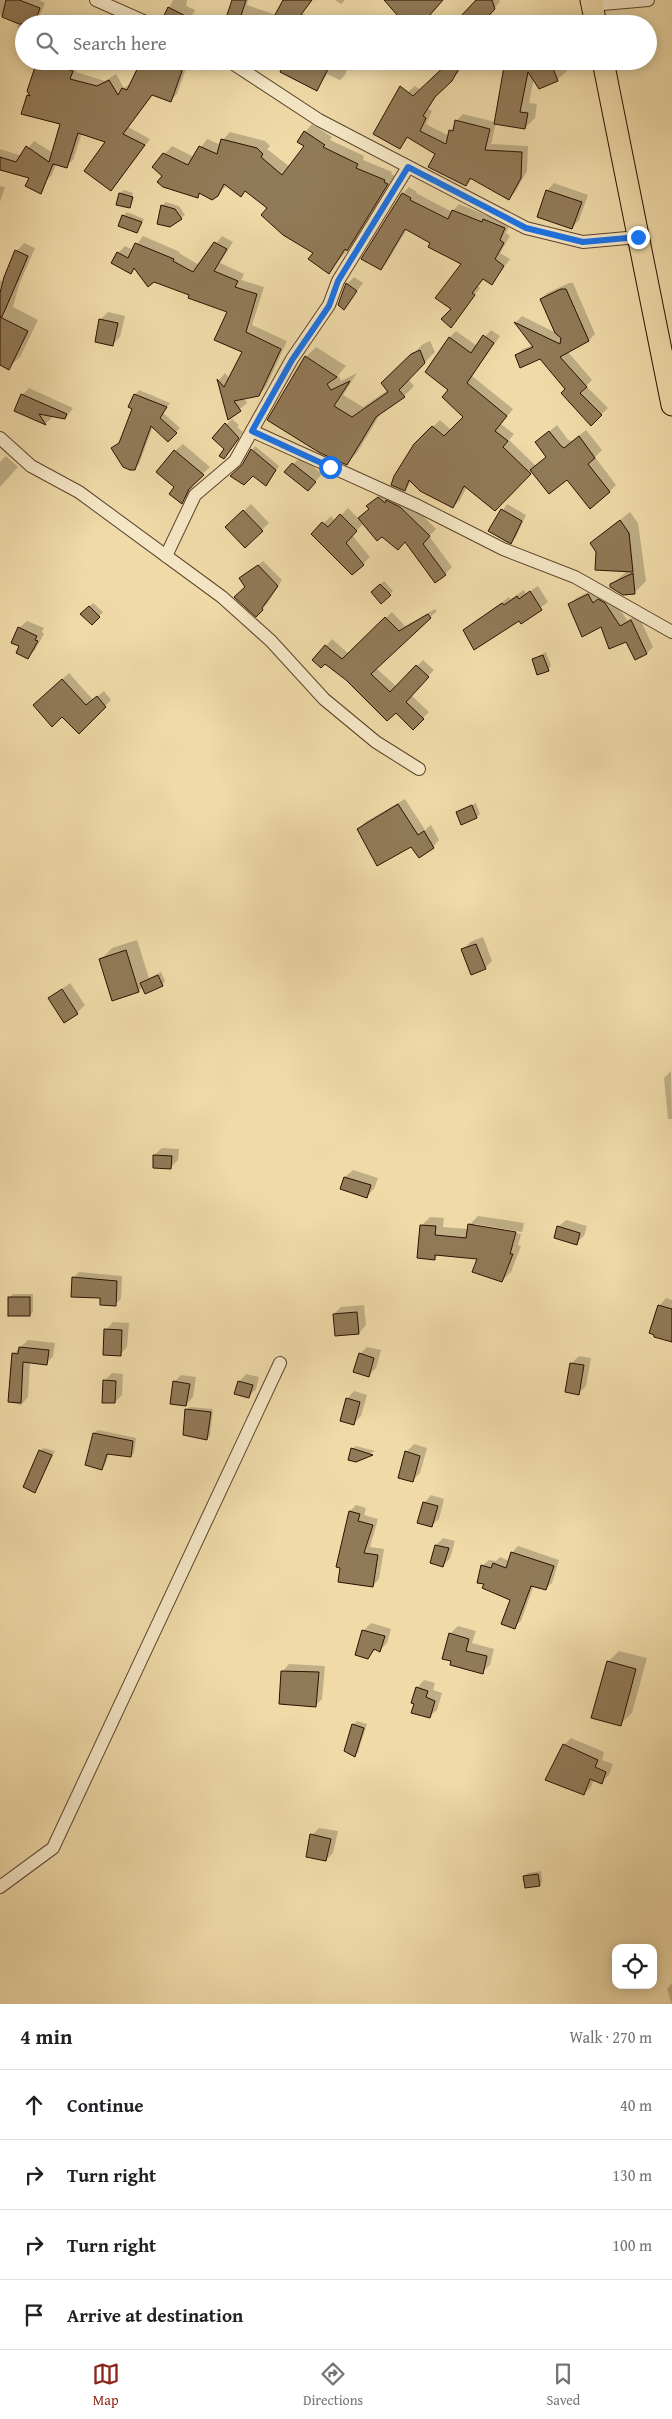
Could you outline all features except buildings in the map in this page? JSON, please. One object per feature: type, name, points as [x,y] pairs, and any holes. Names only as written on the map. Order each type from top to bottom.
[{"type":"highway","points":[[605,70],[672,405]]},
{"type":"street","points":[[96,0],[130,15]]},
{"type":"street","points":[[593,9],[648,0]]},
{"type":"street","points":[[243,70],[319,120],[526,228],[583,242],[638,237]]},
{"type":"street","points":[[166,556],[196,495],[235,461],[292,360],[329,306],[338,281],[408,167]]},
{"type":"street","points":[[252,431],[418,506],[503,549],[575,577],[672,632]]},
{"type":"street","points":[[0,438],[31,466],[79,492],[222,597],[257,628],[324,699],[376,742],[419,769]]},
{"type":"street","points":[[0,1887],[53,1848],[280,1362]]},
{"type":"route","points":[[330,467],[252,431],[292,360],[329,306],[338,281],[408,167],[526,228],[583,242],[638,237]]}]
